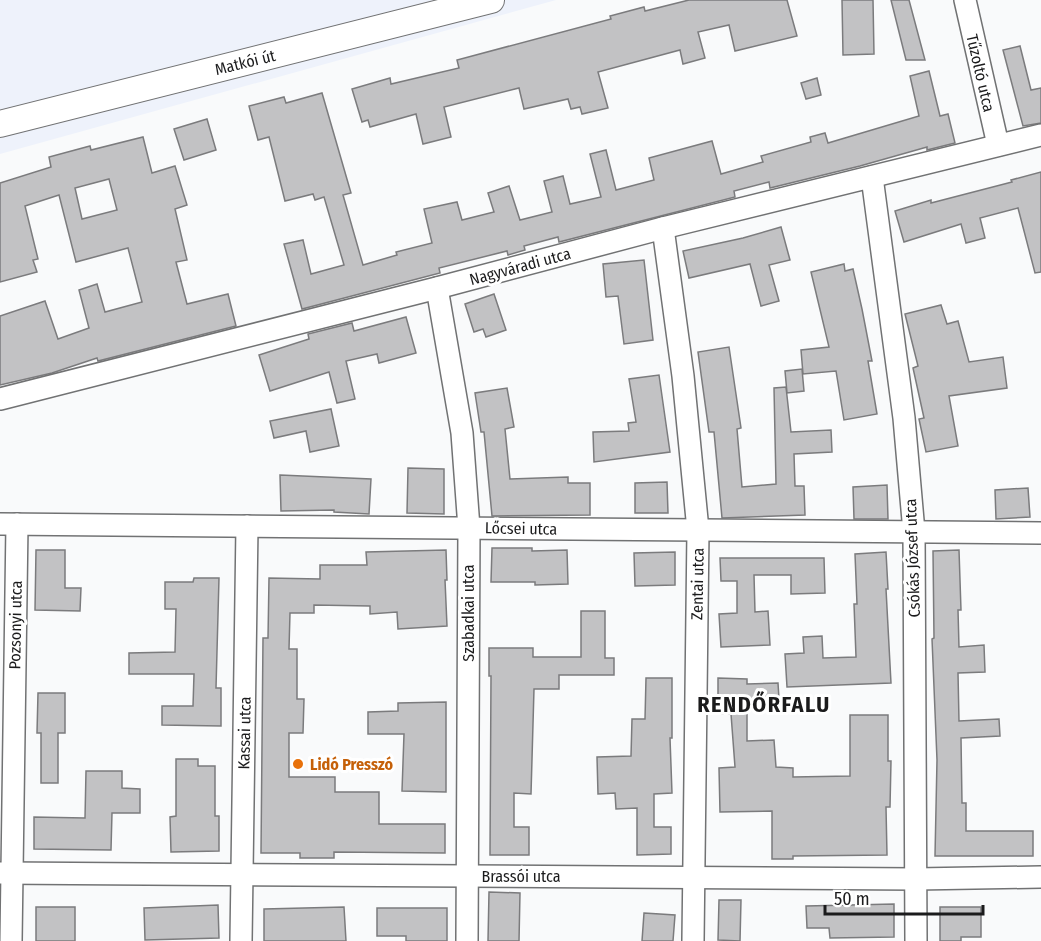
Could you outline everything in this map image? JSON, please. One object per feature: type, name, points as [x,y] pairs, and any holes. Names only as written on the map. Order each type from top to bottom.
[{"type":"street","name":"Matkói út","points":[[0,124],[491,0]]},
{"type":"street","name":"Tűzoltó utca","points":[[965,0],[998,145]]},
{"type":"street","name":"Nagyváradi utca","points":[[0,399],[663,228],[1041,135]]},
{"type":"street","name":"Csókás József utca","points":[[872,177],[904,418],[914,532],[916,941]]},
{"type":"street","name":"Zentai utca","points":[[663,228],[683,376],[698,530],[693,941]]},
{"type":"street","name":"Szabadkai utca","points":[[437,288],[462,433],[469,528],[466,941]]},
{"type":"street","name":"Lőcsei utca","points":[[8,524],[1041,533]]},
{"type":"street","name":"Pozsonyi utca","points":[[8,524],[6,873],[11,941]]},
{"type":"street","name":"Kassai utca","points":[[241,941],[246,526]]},
{"type":"street","name":"Brassói utca","points":[[6,873],[916,879],[1041,877]]},
{"type":"shaded area","points":[[0,0],[556,0],[0,154]]},
{"type":"building","points":[[689,0],[787,0],[797,36],[735,51],[729,25],[698,32],[705,58],[683,64],[680,50],[598,72],[608,108],[582,114],[580,107],[571,109],[568,99],[524,109],[519,88],[444,107],[451,137],[423,144],[416,114],[370,127],[368,120],[362,122],[352,89],[390,78],[391,84],[459,68],[457,60],[611,19],[610,16],[644,7],[645,11]]},
{"type":"building","points":[[842,0],[873,0],[874,54],[843,55]]},
{"type":"building","points":[[891,0],[909,0],[925,60],[906,60]]},
{"type":"building","points":[[1020,46],[1031,90],[1041,88],[1041,123],[1023,126],[1003,50]]},
{"type":"building","points":[[929,71],[940,116],[948,114],[955,143],[927,150],[927,147],[770,188],[769,182],[734,191],[735,197],[559,242],[558,237],[524,246],[525,250],[508,255],[507,251],[439,268],[440,273],[302,309],[284,244],[303,240],[311,274],[344,265],[324,197],[315,200],[313,194],[285,201],[269,137],[258,140],[249,106],[284,97],[286,103],[322,93],[351,193],[343,195],[363,265],[397,255],[396,252],[432,243],[424,209],[457,202],[462,220],[494,212],[488,193],[509,186],[520,220],[552,212],[544,181],[563,176],[570,204],[601,197],[590,154],[606,150],[616,190],[654,180],[649,158],[712,141],[721,174],[763,162],[761,156],[811,142],[810,137],[825,133],[828,143],[919,116],[910,76]]},
{"type":"building","points":[[817,78],[821,95],[806,99],[801,83]]},
{"type":"building","points":[[207,119],[216,150],[184,160],[174,129]]},
{"type":"building","points":[[143,137],[152,173],[175,166],[187,205],[175,209],[187,260],[176,262],[187,304],[228,294],[236,326],[98,361],[97,358],[52,373],[0,385],[0,316],[45,301],[58,339],[89,328],[79,290],[97,284],[105,312],[142,302],[128,248],[76,262],[59,195],[25,206],[38,259],[33,260],[37,272],[0,282],[0,183],[51,167],[49,157],[90,146],[91,150]],"holes":[[[109,179],[117,210],[82,219],[75,188]]]},
{"type":"building","points":[[1041,172],[1041,272],[1035,273],[1018,208],[980,218],[985,238],[966,243],[961,224],[904,242],[895,211],[931,200],[931,203],[1012,182],[1011,180]]},
{"type":"building","points":[[781,227],[790,260],[769,265],[779,301],[761,306],[750,264],[689,278],[683,251]]},
{"type":"building","points":[[644,260],[653,340],[624,344],[618,296],[606,297],[603,264]]},
{"type":"building","points":[[844,264],[845,271],[853,269],[862,309],[872,361],[868,361],[877,414],[844,420],[836,371],[803,374],[801,350],[829,347],[811,272]]},
{"type":"building","points":[[494,294],[506,330],[486,337],[483,329],[474,332],[465,304]]},
{"type":"building","points":[[941,305],[947,324],[958,321],[969,362],[1003,357],[1007,388],[949,396],[958,446],[926,452],[919,419],[924,418],[913,368],[918,366],[905,314]]},
{"type":"building","points":[[406,317],[416,353],[379,363],[377,354],[346,361],[355,399],[337,403],[329,372],[270,391],[259,355],[309,339],[308,334],[352,323],[354,331]]},
{"type":"building","points":[[729,347],[741,428],[737,429],[742,487],[776,484],[774,388],[786,387],[791,432],[831,430],[832,452],[794,454],[795,486],[804,486],[805,515],[722,518],[714,432],[709,432],[698,352]]},
{"type":"building","points":[[802,369],[804,391],[787,393],[785,371]]},
{"type":"building","points":[[659,375],[670,452],[594,462],[593,432],[629,431],[628,423],[636,422],[629,379]]},
{"type":"building","points":[[507,388],[514,427],[505,429],[510,479],[568,477],[568,483],[590,483],[590,515],[492,516],[484,432],[481,432],[475,393]]},
{"type":"building","points":[[331,409],[339,446],[310,452],[306,431],[274,438],[270,421]]},
{"type":"building","points":[[408,468],[444,469],[444,514],[407,513]]},
{"type":"building","points":[[280,475],[371,479],[369,514],[334,512],[334,510],[281,511]]},
{"type":"building","points":[[667,482],[668,513],[635,513],[635,483]]},
{"type":"building","points":[[887,485],[888,519],[854,519],[853,487]]},
{"type":"building","points":[[1028,488],[1030,517],[996,519],[995,490]]},
{"type":"building","points":[[492,548],[532,548],[532,551],[567,550],[568,584],[535,585],[535,582],[491,582]]},
{"type":"building","points":[[36,550],[65,550],[65,588],[81,588],[80,611],[35,610]]},
{"type":"building","points":[[446,550],[447,626],[398,629],[397,612],[370,614],[370,606],[314,605],[314,613],[290,613],[289,649],[297,649],[297,699],[304,699],[303,733],[289,733],[289,777],[335,777],[335,792],[379,792],[379,824],[445,824],[445,853],[334,852],[334,858],[300,858],[300,853],[261,853],[263,638],[268,638],[269,578],[320,579],[320,565],[367,565],[366,552]]},
{"type":"building","points":[[959,550],[961,610],[958,610],[959,647],[984,645],[985,672],[958,673],[959,721],[999,719],[1000,736],[961,738],[962,803],[966,803],[966,831],[1033,831],[1033,856],[935,856],[937,760],[932,639],[934,638],[933,551]]},
{"type":"building","points":[[675,552],[675,585],[635,586],[634,553]]},
{"type":"building","points":[[886,552],[891,683],[787,687],[785,654],[804,653],[803,637],[822,636],[823,658],[856,657],[855,554]]},
{"type":"building","points":[[720,558],[824,558],[825,593],[791,594],[791,575],[754,575],[755,612],[768,611],[770,645],[721,647],[719,614],[737,613],[737,581],[721,581]]},
{"type":"building","points":[[194,578],[219,578],[216,688],[221,688],[221,726],[162,725],[162,706],[193,706],[194,674],[129,674],[129,653],[175,652],[176,609],[165,609],[165,582],[193,582]]},
{"type":"building","points":[[581,611],[605,611],[605,658],[614,658],[614,675],[559,675],[559,689],[534,689],[531,794],[514,793],[514,827],[529,827],[529,855],[490,855],[491,676],[489,676],[489,648],[533,648],[533,657],[581,657]]},
{"type":"building","points":[[646,678],[672,678],[672,738],[670,738],[672,793],[654,794],[654,827],[671,827],[671,854],[637,855],[637,808],[616,809],[615,793],[598,794],[597,757],[631,756],[632,719],[645,719]]},
{"type":"building","points":[[718,678],[747,679],[747,684],[778,683],[779,699],[747,702],[747,741],[774,740],[776,767],[793,768],[793,777],[850,776],[850,715],[888,715],[888,761],[891,761],[890,807],[886,807],[887,855],[793,856],[793,859],[772,859],[772,811],[720,812],[719,768],[735,767],[731,714],[718,714]]},
{"type":"building","points":[[38,693],[65,693],[65,733],[58,733],[58,783],[41,783],[41,733],[37,733]]},
{"type":"building","points":[[446,702],[446,792],[402,791],[404,734],[368,734],[368,712],[398,711],[398,703]]},
{"type":"building","points":[[176,759],[198,759],[198,766],[215,766],[215,816],[219,816],[219,851],[171,852],[170,817],[176,816]]},
{"type":"building","points":[[86,771],[122,771],[122,788],[140,789],[140,813],[112,813],[111,850],[34,849],[34,817],[85,818]]},
{"type":"building","points":[[489,892],[520,893],[519,941],[488,941]]},
{"type":"building","points":[[719,900],[741,900],[740,941],[718,940]]},
{"type":"building","points":[[894,904],[894,937],[830,938],[829,928],[807,928],[806,906]]},
{"type":"building","points":[[218,905],[219,938],[145,940],[144,908]]},
{"type":"building","points":[[36,907],[75,907],[75,941],[36,941]]},
{"type":"building","points":[[344,907],[346,941],[264,941],[264,909]]},
{"type":"building","points":[[940,907],[981,907],[981,937],[961,937],[961,941],[940,941]]},
{"type":"building","points":[[377,908],[447,908],[447,941],[406,941],[406,936],[377,936]]},
{"type":"building","points":[[644,913],[675,915],[673,941],[642,941]]},
{"type":"place","name":"Lidó Presszó","points":[[298,764]]},
{"type":"district","name":"RENDŐRFALU","points":[[764,704]]}]
